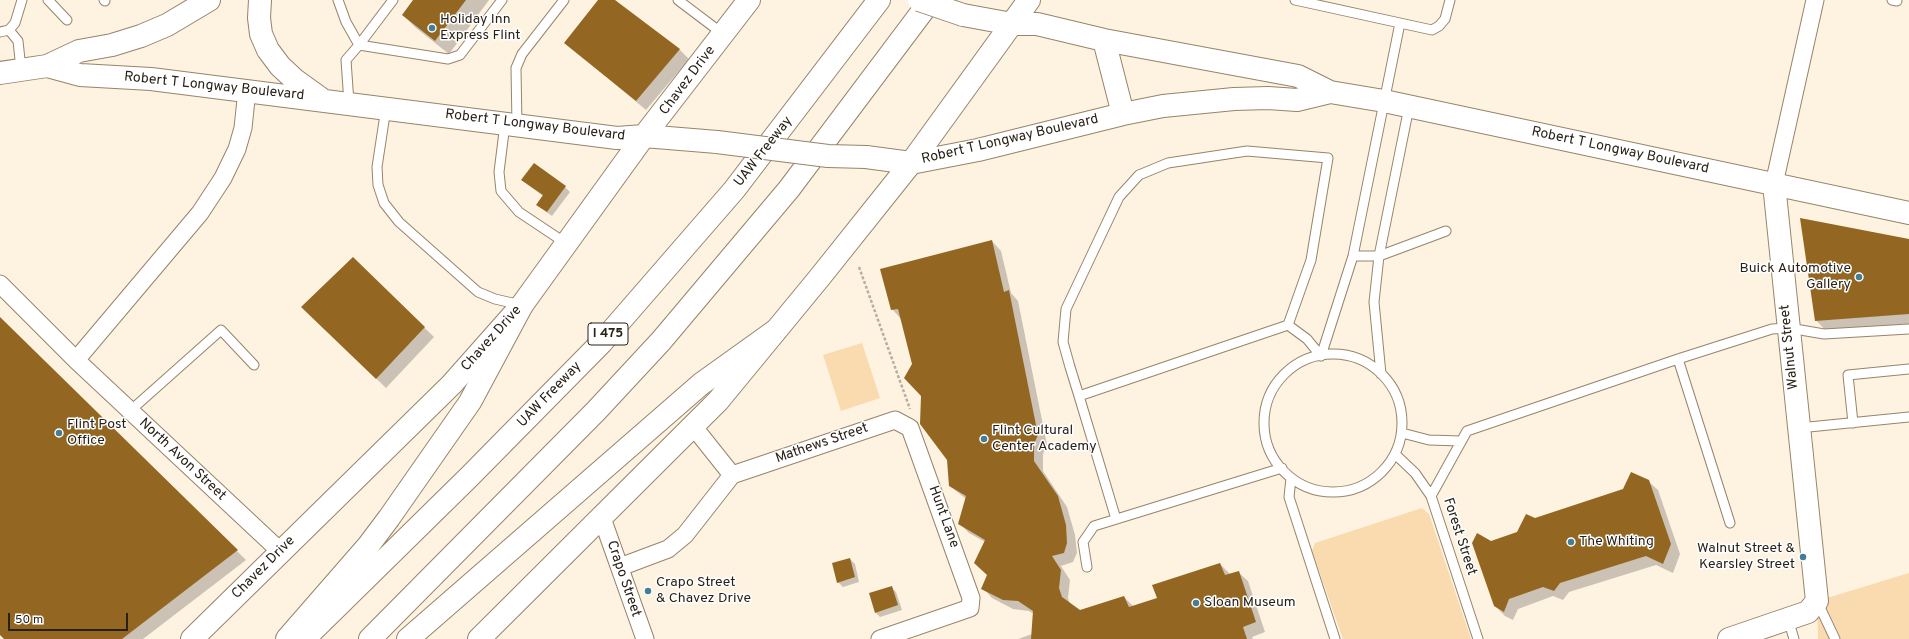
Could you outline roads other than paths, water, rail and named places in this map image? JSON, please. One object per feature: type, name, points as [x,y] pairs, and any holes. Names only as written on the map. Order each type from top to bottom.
[{"type":"main road","name":"Robert T Longway Boulevard","points":[[0,73],[47,66],[79,50],[112,45],[141,36],[184,16],[209,0]]},
{"type":"main road","points":[[260,0],[259,18],[261,34],[268,50],[280,66],[295,80],[323,100]]},
{"type":"main road","name":"Chavez Drive","points":[[192,639],[280,551],[452,384],[522,305],[644,136],[749,0]]},
{"type":"main road","name":"UAW Freeway","points":[[304,639],[469,477],[602,342],[734,190],[879,0]]},
{"type":"main road","name":"Robert T Longway Boulevard","points":[[919,0],[963,15],[1012,24],[1037,24],[1104,40],[1298,76],[1330,92],[1409,106],[1909,213]]},
{"type":"main road","points":[[370,639],[596,411],[661,340],[789,189],[931,0]]},
{"type":"main road","points":[[479,639],[718,401],[847,245],[911,163],[1029,0]]},
{"type":"main road","points":[[1104,40],[1123,114]]},
{"type":"main road","name":"Robert T Longway Boulevard","points":[[47,66],[80,75],[151,79],[247,90],[617,138],[644,136],[717,142],[821,155],[866,157],[911,163],[978,150],[1123,114],[1196,102],[1268,98],[1297,100],[1330,92]]},
{"type":"main road","name":"Walnut Street","points":[[1774,184],[1817,601]]},
{"type":"main road","points":[[287,639],[368,546],[389,518],[470,402],[522,305]]},
{"type":"main road","points":[[408,639],[701,384],[775,332]]},
{"type":"main road","points":[[1729,639],[1791,629],[1817,601]]},
{"type":"street","name":"Walnut Street","points":[[1774,184],[1815,0]]},
{"type":"street","points":[[76,360],[190,225],[223,178],[237,149],[243,128],[247,90]]},
{"type":"street","name":"North Avon Street","points":[[0,284],[76,360],[280,551]]},
{"type":"street","name":"Mathews Street","points":[[732,475],[895,420],[911,421]]},
{"type":"street","name":"Hunt Lane","points":[[880,639],[970,608],[971,598],[911,421]]},
{"type":"street","points":[[620,566],[668,549],[685,535],[732,475],[693,426]]},
{"type":"street","name":"Crapo Street","points":[[602,518],[645,639]]},
{"type":"lane","points":[[21,69],[18,41],[4,31],[15,23],[22,0]]},
{"type":"lane","points":[[48,0],[68,20]]},
{"type":"lane","points":[[338,0],[346,22],[359,45]]},
{"type":"lane","points":[[349,103],[346,60],[392,0]]},
{"type":"lane","points":[[359,45],[448,60],[460,55],[502,0]]},
{"type":"lane","points":[[564,0],[522,54],[516,68],[511,124],[499,172],[501,192],[519,212],[567,244]]},
{"type":"lane","points":[[678,0],[723,34]]},
{"type":"lane","points":[[1295,0],[1432,30],[1439,26],[1445,19],[1450,0]]},
{"type":"lane","points":[[1321,356],[1353,256],[1400,23]]},
{"type":"lane","points":[[1381,374],[1374,302],[1379,256],[1409,106]]},
{"type":"lane","points":[[386,108],[377,167],[378,185],[384,203],[399,222],[478,292],[495,299],[522,305]]},
{"type":"lane","points":[[1116,519],[1063,342],[1066,309],[1119,197],[1139,175],[1168,163],[1247,151],[1328,158],[1311,260],[1288,325]]},
{"type":"lane","points":[[1353,256],[1379,256],[1446,231]]},
{"type":"lane","points":[[1288,325],[1307,340],[1321,356]]},
{"type":"lane","points":[[1079,396],[1288,325]]},
{"type":"lane","points":[[1432,496],[1467,431],[1678,359],[1772,329],[1789,328],[1824,334],[1909,329]]},
{"type":"lane","points":[[130,411],[221,330],[254,365]]},
{"type":"lane","points":[[1343,355],[1363,361],[1381,374],[1394,391],[1402,412],[1402,433],[1395,454],[1384,471],[1368,483],[1349,490],[1329,492],[1309,488],[1291,478],[1276,462],[1266,441],[1264,418],[1270,396],[1282,377],[1299,363],[1321,356],[1343,355]]},
{"type":"lane","points":[[1678,359],[1730,523]]},
{"type":"lane","points":[[1853,423],[1848,375],[1909,369]]},
{"type":"lane","points":[[1799,428],[1909,417]]},
{"type":"lane","points":[[1402,433],[1429,440],[1461,441]]},
{"type":"lane","name":"Forest Street","points":[[1395,454],[1415,473],[1432,496],[1478,639]]},
{"type":"lane","points":[[1086,567],[1083,542],[1094,526],[1282,468]]},
{"type":"lane","points":[[1291,478],[1289,497],[1335,639]]},
{"type":"lane","points":[[1817,601],[1835,639]]},
{"type":"place","name":"Holiday Inn Express Flint","points":[[432,28]]},
{"type":"place","name":"Buick Automotive Gallery","points":[[1859,277]]},
{"type":"place","name":"Flint Post Office","points":[[59,433]]},
{"type":"place","name":"Flint Cultural Center Academy","points":[[984,439]]},
{"type":"place","name":"The Whiting","points":[[1571,542]]},
{"type":"place","name":"Walnut Street & Kearsley Street","points":[[1803,557]]},
{"type":"place","name":"Crapo Street & Chavez Drive","points":[[648,591]]},
{"type":"place","name":"Sloan Museum","points":[[1196,603]]}]
